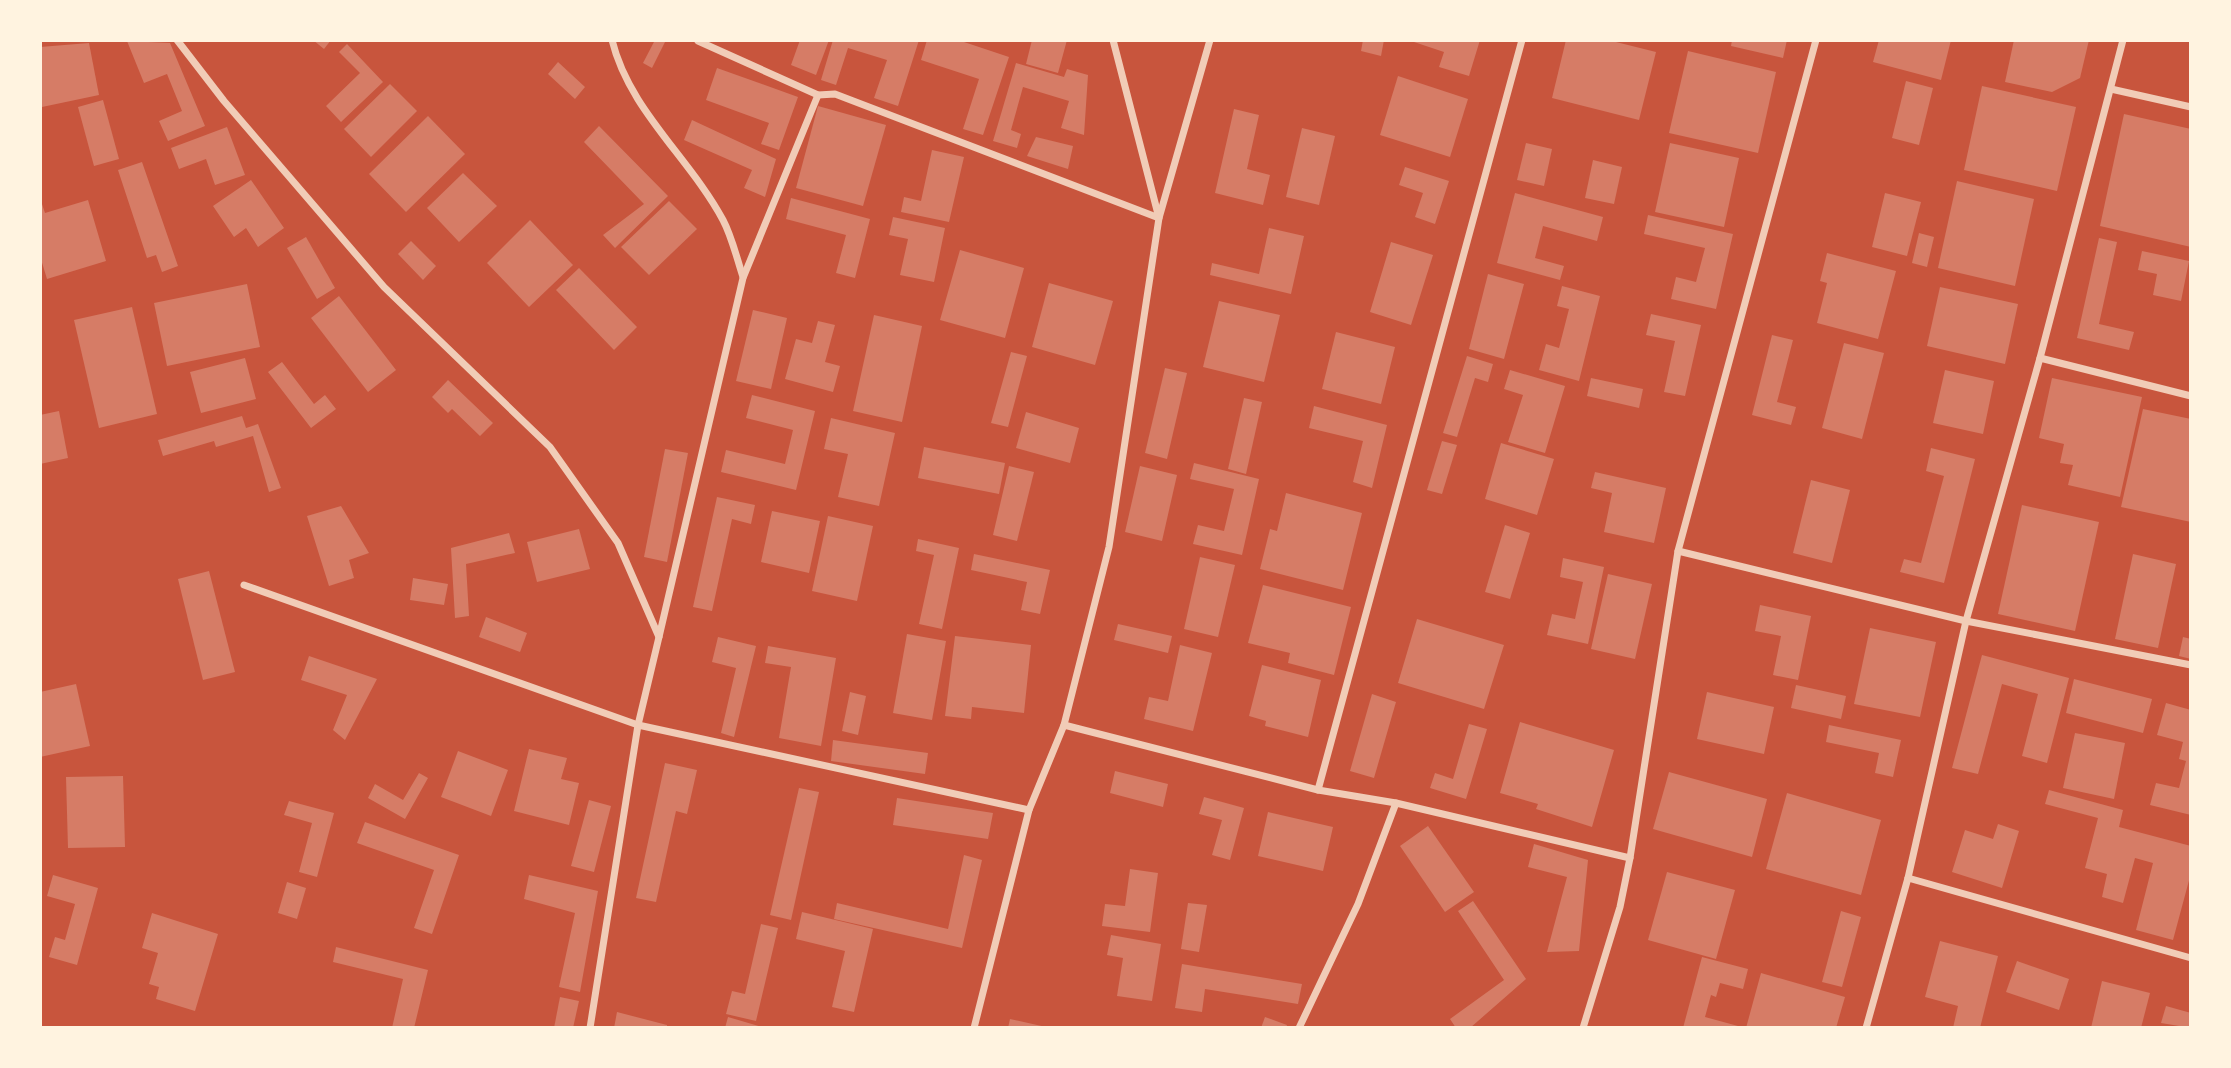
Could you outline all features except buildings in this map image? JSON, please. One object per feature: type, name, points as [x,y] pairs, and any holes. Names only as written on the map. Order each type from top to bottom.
[{"type":"street","points":[[177,40],[224,101],[384,287],[550,447],[618,543],[659,637]]},
{"type":"street","points":[[612,40],[640,103],[686,164],[724,222],[743,278]]},
{"type":"street","points":[[1113,40],[1159,218]]},
{"type":"street","points":[[974,1028],[1029,810],[1064,725],[1109,547],[1159,218],[1210,40]]},
{"type":"street","points":[[1318,790],[1522,40]]},
{"type":"street","points":[[1583,1028],[1620,907],[1630,858],[1678,551],[1816,40]]},
{"type":"street","points":[[1866,1028],[1908,878],[1966,621],[2040,358],[2123,40]]},
{"type":"street","points":[[698,41],[818,95],[835,94],[1159,218]]},
{"type":"street","points":[[2111,89],[2191,107]]},
{"type":"street","points":[[590,1028],[638,725],[743,278],[818,95]]},
{"type":"street","points":[[2040,358],[2191,396]]},
{"type":"street","points":[[1678,551],[1966,621],[2191,665]]},
{"type":"street","points":[[244,585],[638,725],[1029,810]]},
{"type":"street","points":[[1064,725],[1318,790],[1396,803],[1630,858]]},
{"type":"street","points":[[1299,1028],[1358,904],[1396,803]]},
{"type":"street","points":[[1908,878],[2191,958]]}]
